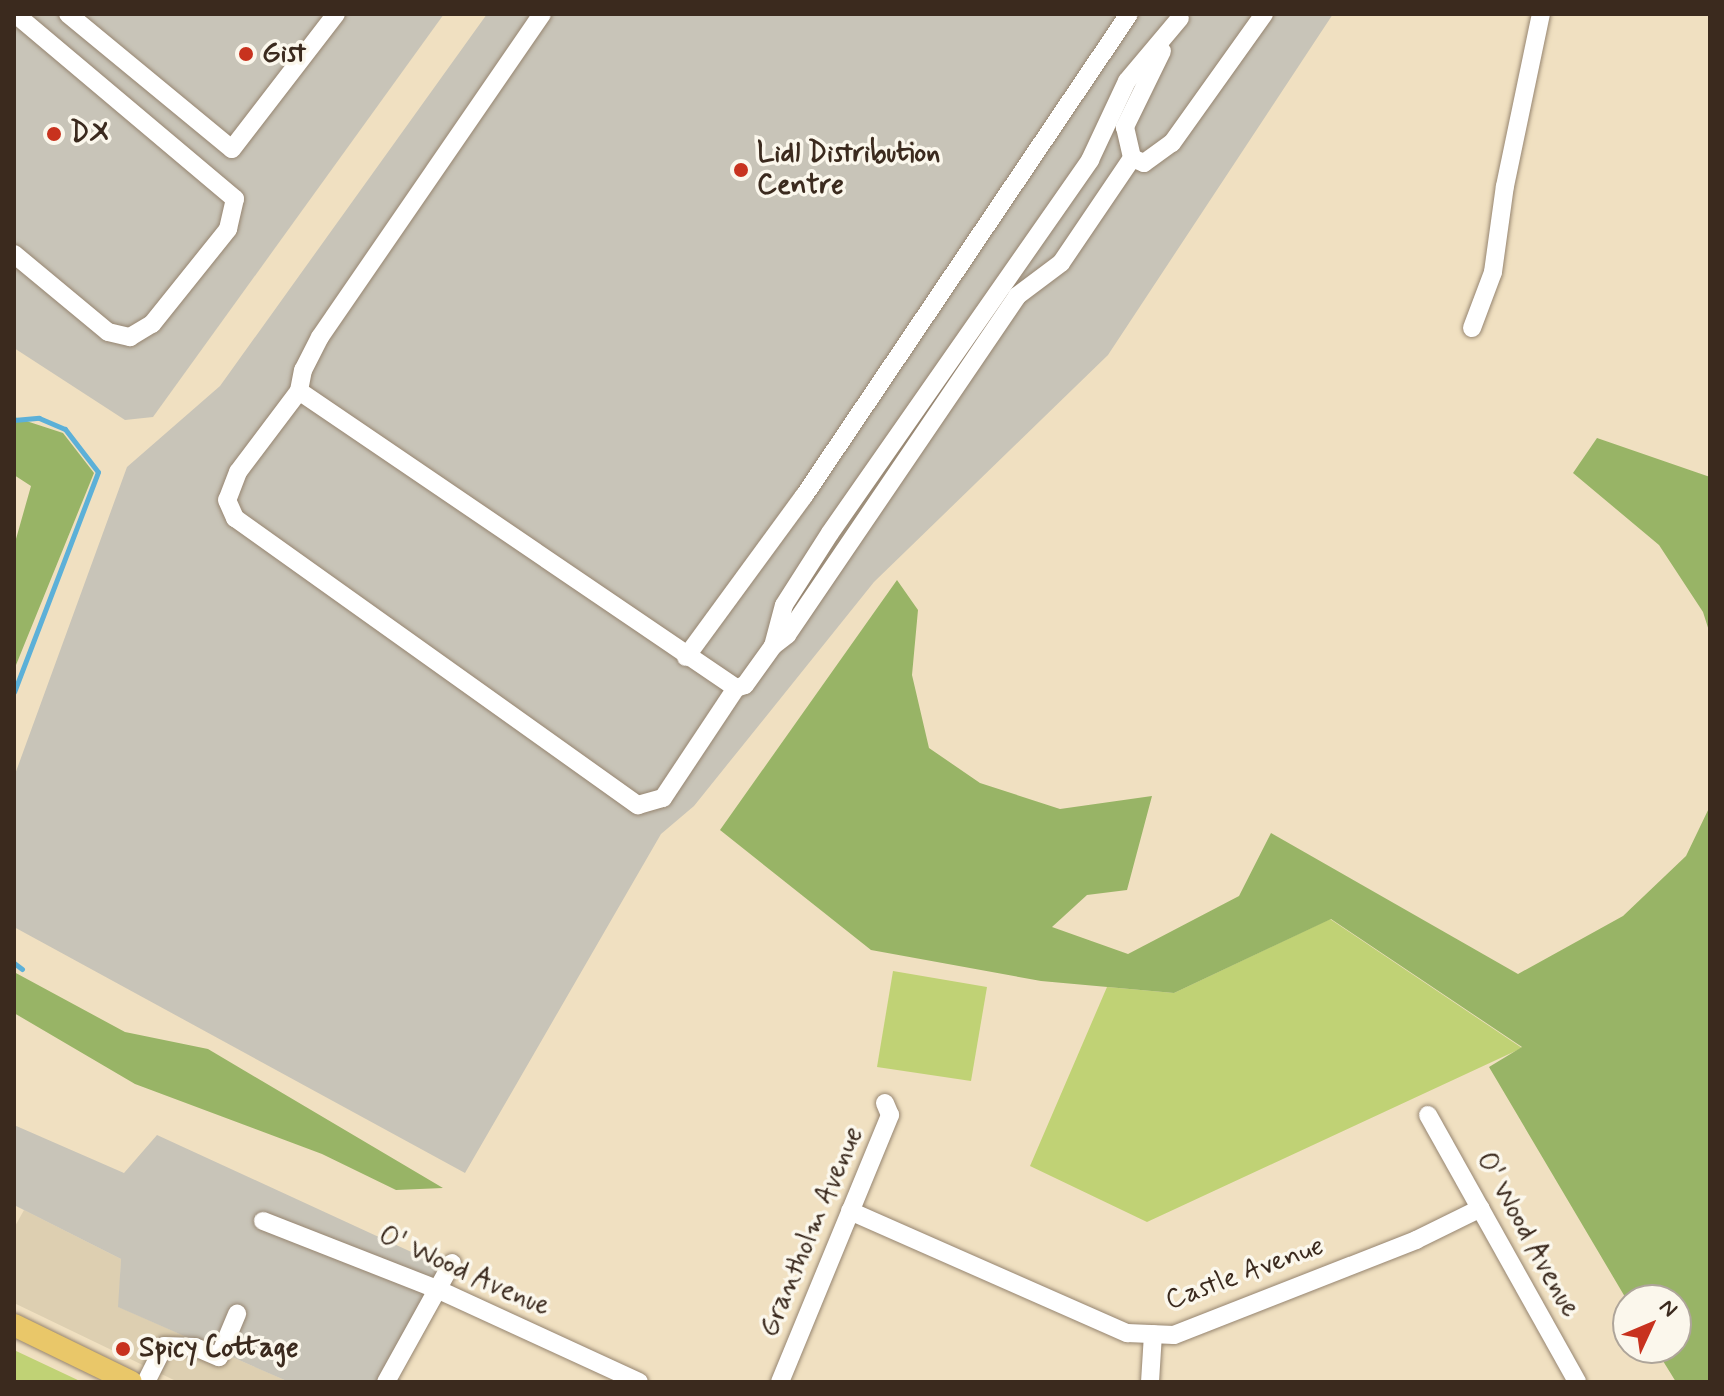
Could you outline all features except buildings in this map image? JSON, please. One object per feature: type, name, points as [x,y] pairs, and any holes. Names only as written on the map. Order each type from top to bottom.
[{"type":"main road","points":[[14,1325],[131,1382]]},
{"type":"street","points":[[14,254],[108,332],[130,337],[152,324],[228,229],[235,199],[15,14]]},
{"type":"street","points":[[68,14],[232,149],[336,14]]},
{"type":"street","points":[[542,14],[320,337],[303,370],[299,391],[238,472],[227,500],[235,518],[638,805],[663,798],[736,688],[745,685],[773,646],[787,635],[1017,296],[1061,263],[1128,151],[1134,102],[1182,16]]},
{"type":"street","points":[[686,657],[804,496],[1129,14]]},
{"type":"street","points":[[1128,151],[1144,163],[1163,154],[1264,14]]},
{"type":"street","points":[[1472,328],[1493,272],[1505,186],[1541,14]]},
{"type":"street","points":[[773,646],[784,605],[830,533],[1090,160],[1127,81],[1182,16]]},
{"type":"street","points":[[1090,160],[1128,151]]},
{"type":"street","points":[[299,391],[686,657],[736,688]]},
{"type":"street","name":"Grantholm Avenue","points":[[780,1382],[890,1115],[885,1103]]},
{"type":"street","name":"O' Wood Avenue","points":[[1428,1115],[1577,1382]]},
{"type":"street","name":"Castle Avenue","points":[[850,1211],[1127,1333],[1174,1335],[1416,1240],[1481,1208]]},
{"type":"street","name":"O' Wood Avenue","points":[[263,1221],[439,1290],[639,1382]]},
{"type":"street","points":[[386,1382],[452,1263]]},
{"type":"street","points":[[146,1382],[164,1346],[195,1347],[219,1357],[237,1314]]},
{"type":"street","points":[[1150,1382],[1153,1334]]},
{"type":"shaded area","points":[[14,14],[444,14],[153,417],[125,420],[14,348]]},
{"type":"shaded area","points":[[487,14],[1333,14],[1108,355],[874,582],[694,806],[661,834],[465,1173],[14,927],[14,777],[127,467],[220,386]]},
{"type":"shaded area","points":[[14,1125],[124,1173],[157,1135],[457,1273],[396,1377],[405,1382],[289,1382],[118,1307],[121,1259],[14,1205]]},
{"type":"shaded area","points":[[24,1210],[121,1259],[119,1307],[289,1382],[178,1382],[14,1303],[14,1228]]},
{"type":"green space","points":[[14,417],[63,433],[94,473],[14,670],[14,546],[31,486],[14,475]]},
{"type":"green space","points":[[1597,438],[1710,477],[1710,634],[1703,612],[1659,545],[1573,473]]},
{"type":"green space","points":[[897,580],[918,610],[912,675],[929,748],[980,783],[1060,809],[1152,796],[1127,890],[1087,895],[1052,927],[1128,954],[1239,896],[1271,833],[1518,974],[1623,916],[1686,856],[1710,806],[1710,1382],[1676,1382],[1665,1364],[1692,1364],[1692,1284],[1617,1284],[1489,1067],[1522,1047],[1331,919],[1174,993],[1041,981],[871,950],[720,830]]},
{"type":"green space","points":[[1330,919],[1522,1048],[1147,1222],[1030,1166],[1107,987],[1174,993]]},
{"type":"green space","points":[[893,971],[987,987],[971,1081],[877,1067]]},
{"type":"green space","points":[[14,972],[125,1032],[208,1049],[443,1188],[396,1190],[322,1154],[135,1084],[14,1013]]},
{"type":"green space","points":[[14,1350],[82,1382],[14,1382]]},
{"type":"waterway","points":[[14,420],[39,418],[65,429],[98,472],[14,692]]},
{"type":"waterway","points":[[14,963],[22,969]]},
{"type":"place","name":"Gist","points":[[246,54]]},
{"type":"place","name":"DX","points":[[54,134]]},
{"type":"place","name":"Lidl Distribution Centre","points":[[741,170]]},
{"type":"place","name":"Spicy Cottage","points":[[123,1349]]}]
